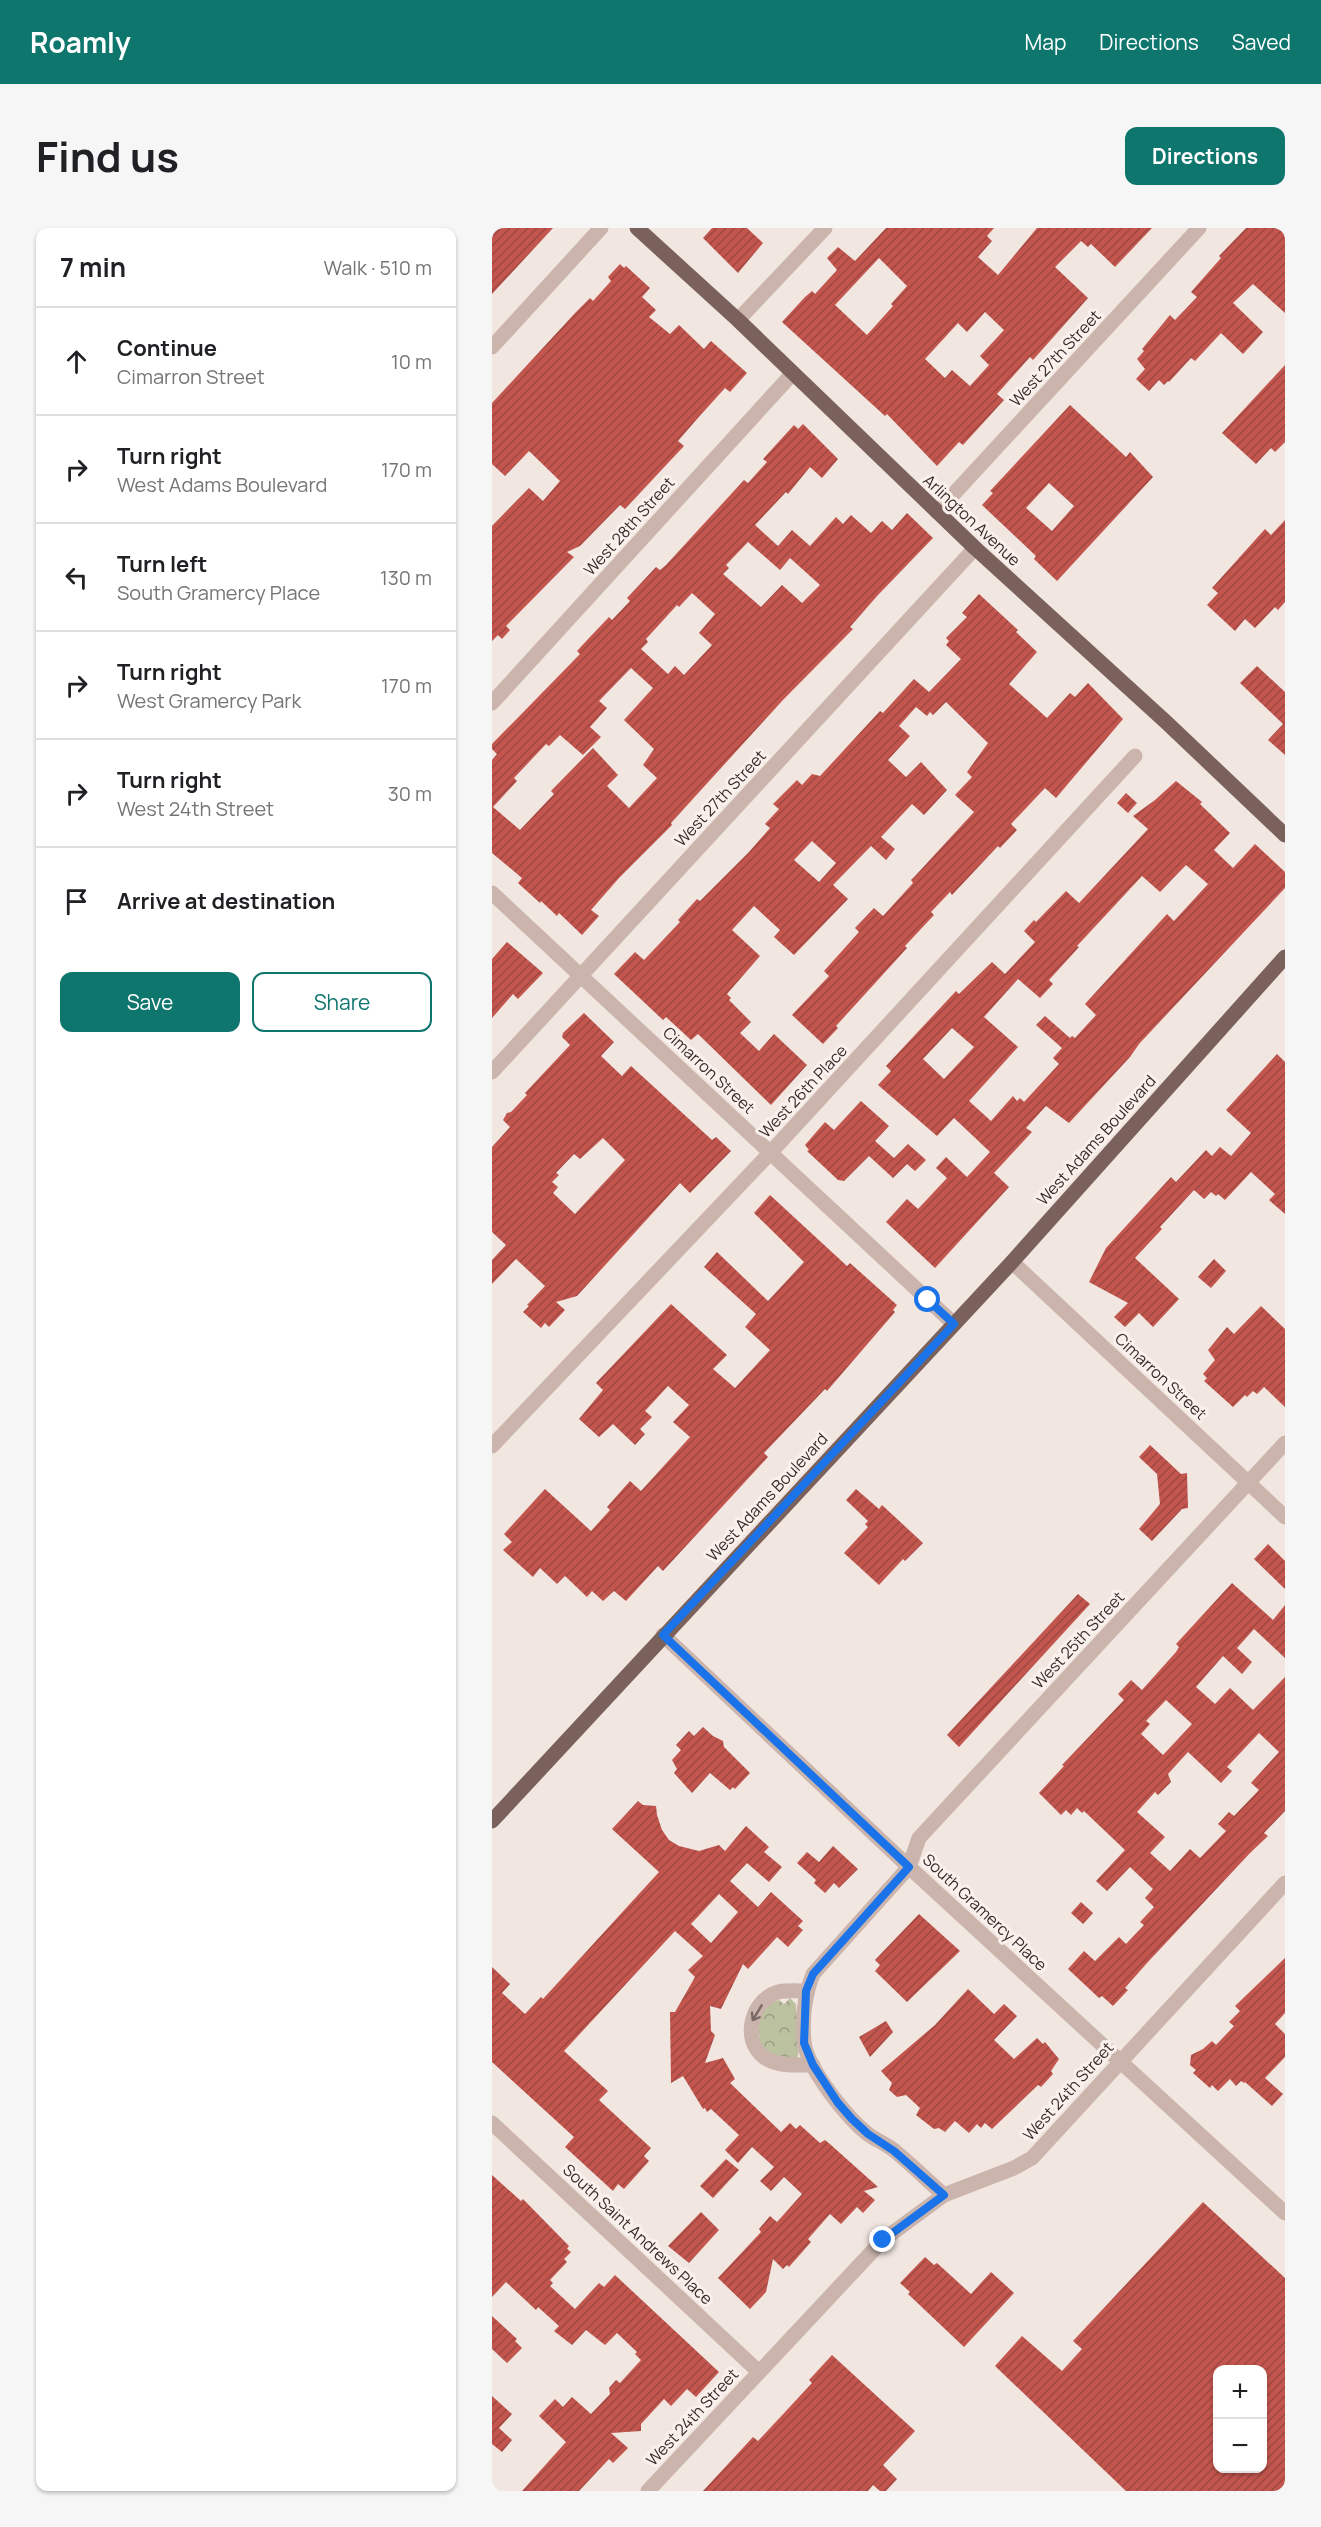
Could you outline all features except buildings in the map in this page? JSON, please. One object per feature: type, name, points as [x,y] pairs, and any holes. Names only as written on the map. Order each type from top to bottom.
[{"type":"main road","name":"Arlington Avenue","points":[[637,228],[738,320],[975,548],[1166,722],[1285,835]]},
{"type":"main road","name":"West Adams Boulevard","points":[[492,1821],[1011,1262],[1285,957]]},
{"type":"street","points":[[492,347],[601,228]]},
{"type":"street","points":[[738,320],[825,228]]},
{"type":"street","name":"West 27th Street","points":[[937,512],[1199,228]]},
{"type":"street","name":"West 28th Street","points":[[492,703],[793,373]]},
{"type":"street","name":"West 27th Street","points":[[492,1072],[975,548]]},
{"type":"street","name":"West 26th Place","points":[[492,1446],[771,1152],[1135,756]]},
{"type":"street","name":"Cimarron Street","points":[[492,893],[954,1324]]},
{"type":"street","name":"Cimarron Street","points":[[1011,1262],[1285,1517]]},
{"type":"street","name":"West 25th Street","points":[[909,1867],[919,1838],[1285,1443]]},
{"type":"street","name":"South Gramercy Place","points":[[663,1635],[909,1867],[1285,2213]]},
{"type":"street","points":[[909,1867],[813,1974],[806,1991],[804,2043],[813,2065],[838,2103],[852,2119],[868,2134],[894,2151],[944,2195]]},
{"type":"street","name":"West 24th Street","points":[[648,2491],[883,2240],[944,2195],[1014,2168],[1032,2158],[1285,1883]]},
{"type":"street","points":[[806,1991],[776,1992],[763,2003],[754,2014],[750,2026],[751,2039],[762,2056],[771,2061],[813,2065]]},
{"type":"street","name":"South Saint Andrews Place","points":[[492,2123],[759,2372]]},
{"type":"green space","points":[[790,1998],[796,2004],[798,2054],[797,2058],[782,2060],[761,2046],[759,2025],[762,2012],[766,2007],[779,2000],[784,2004]]},
{"type":"route","points":[[883,2240],[944,2195],[894,2151],[868,2134],[838,2103],[823,2082],[804,2043],[806,1991],[813,1974],[909,1867],[663,1635],[954,1324],[928,1300]]}]
